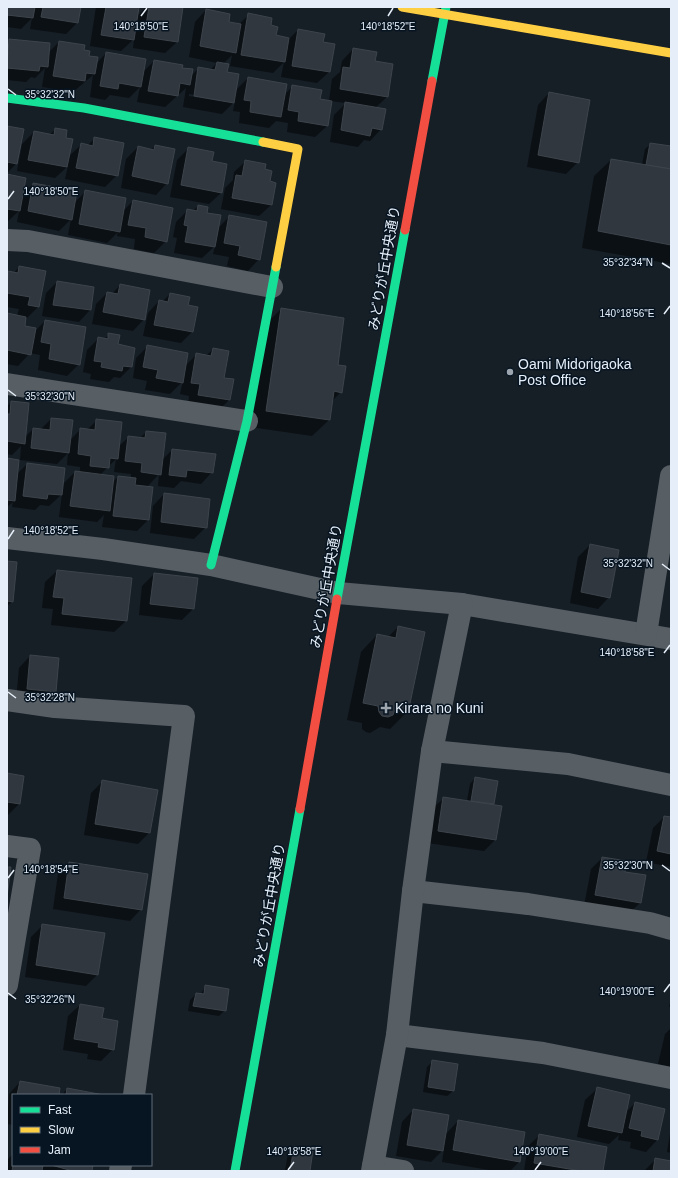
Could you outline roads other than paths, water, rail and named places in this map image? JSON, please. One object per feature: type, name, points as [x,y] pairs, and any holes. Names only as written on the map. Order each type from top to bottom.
[{"type":"street","points":[[402,7],[446,11],[671,53]]},
{"type":"street","name":"みどりが丘中央通り","points":[[235,1171],[338,593],[446,11]]},
{"type":"street","points":[[7,98],[84,108],[298,148],[247,422],[211,565]]},
{"type":"street","points":[[7,240],[28,241],[272,287]]},
{"type":"street","points":[[7,384],[247,422]]},
{"type":"street","points":[[646,634],[671,476]]},
{"type":"street","points":[[7,538],[103,549],[211,565],[338,593],[462,604],[671,639]]},
{"type":"street","points":[[403,1171],[372,1169],[397,1035],[413,891],[432,751],[462,604]]},
{"type":"street","points":[[7,700],[55,707],[184,716],[134,1094]]},
{"type":"street","points":[[432,751],[568,764],[671,785]]},
{"type":"street","points":[[7,846],[30,849],[7,985]]},
{"type":"street","points":[[413,891],[528,904],[650,923],[671,929]]},
{"type":"street","points":[[397,1035],[543,1053],[671,1078]]},
{"type":"place","name":"Oami Midorigaoka Post Office","points":[[510,372]]},
{"type":"place","name":"Kirara no Kuni","points":[[386,708]]}]
